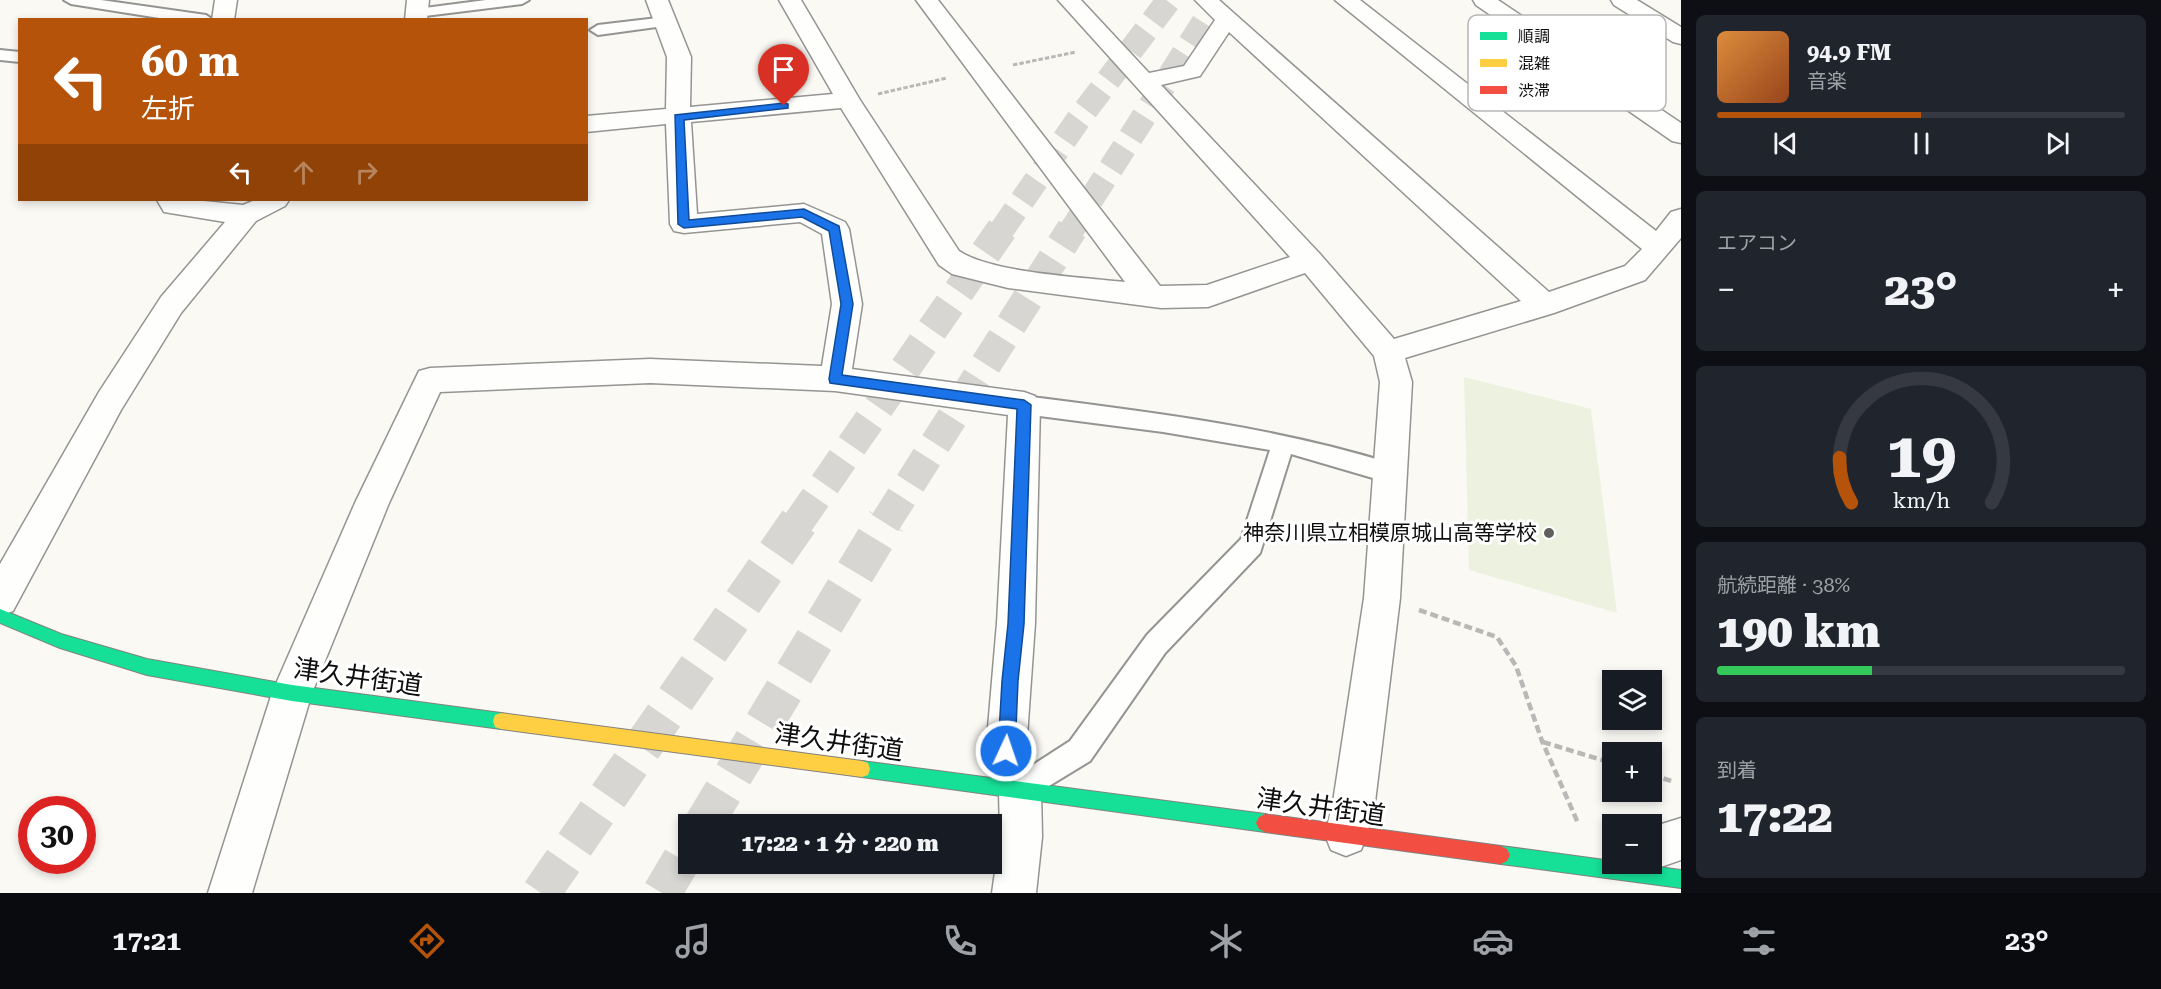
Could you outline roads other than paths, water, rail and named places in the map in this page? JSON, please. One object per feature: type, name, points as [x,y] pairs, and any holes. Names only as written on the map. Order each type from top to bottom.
[{"type":"highway","name":"津久井街道","points":[[0,616],[60,641],[147,667],[292,693],[1346,835],[1602,858]]},
{"type":"highway","name":"津久井街道","points":[[1662,871],[1681,879]]},
{"type":"street","points":[[223,18],[226,0]]},
{"type":"street","points":[[657,0],[679,57],[678,117],[684,224],[804,213],[835,229],[847,304],[835,379]]},
{"type":"street","points":[[790,0],[848,100],[949,258],[962,267],[1008,278],[1151,296],[1208,296],[1310,261]]},
{"type":"street","points":[[927,0],[1151,296]]},
{"type":"street","points":[[1069,0],[1310,261],[1388,352],[1396,382],[1382,597],[1354,802],[1346,835]]},
{"type":"street","points":[[1206,0],[1544,305]]},
{"type":"street","points":[[1346,0],[1468,97]]},
{"type":"street","points":[[1484,0],[1506,15]]},
{"type":"street","points":[[1622,0],[1646,15]]},
{"type":"street","points":[[1144,81],[1192,71],[1227,18]]},
{"type":"street","points":[[1666,28],[1681,37]]},
{"type":"street","points":[[588,124],[848,100]]},
{"type":"street","points":[[1486,111],[1659,248]]},
{"type":"street","points":[[1646,111],[1681,135]]},
{"type":"street","points":[[171,201],[174,206],[246,215]]},
{"type":"street","points":[[0,599],[110,401],[171,305],[246,215],[274,201]]},
{"type":"street","points":[[1388,352],[1544,305],[1635,273],[1659,248],[1681,218]]},
{"type":"street","points":[[230,893],[292,693],[372,503],[430,380],[650,371],[835,379],[1024,405],[1016,624],[1006,751],[1020,790],[1021,837],[1014,893]]},
{"type":"street","points":[[1662,849],[1681,840]]},
{"type":"lane","points":[[71,0],[192,18]]},
{"type":"lane","points":[[417,11],[522,0]]},
{"type":"lane","points":[[598,30],[666,22]]},
{"type":"lane","points":[[0,55],[18,57]]},
{"type":"lane","points":[[1024,405],[1231,431],[1323,451],[1390,473]]},
{"type":"lane","points":[[1020,790],[1080,751],[1156,644],[1251,545],[1283,443]]},
{"type":"tunnel","points":[[1001,231],[1078,120],[1169,0]]},
{"type":"tunnel","points":[[1071,231],[1218,0]]},
{"type":"tunnel","points":[[798,523],[1002,229]]},
{"type":"tunnel","points":[[885,523],[1072,229]]},
{"type":"tunnel","points":[[541,893],[799,521]]},
{"type":"tunnel","points":[[710,814],[886,521]]},
{"type":"tunnel","points":[[662,893],[678,866]]},
{"type":"place","name":"神奈川県立相模原城山高等学校","points":[[1549,533]]}]
